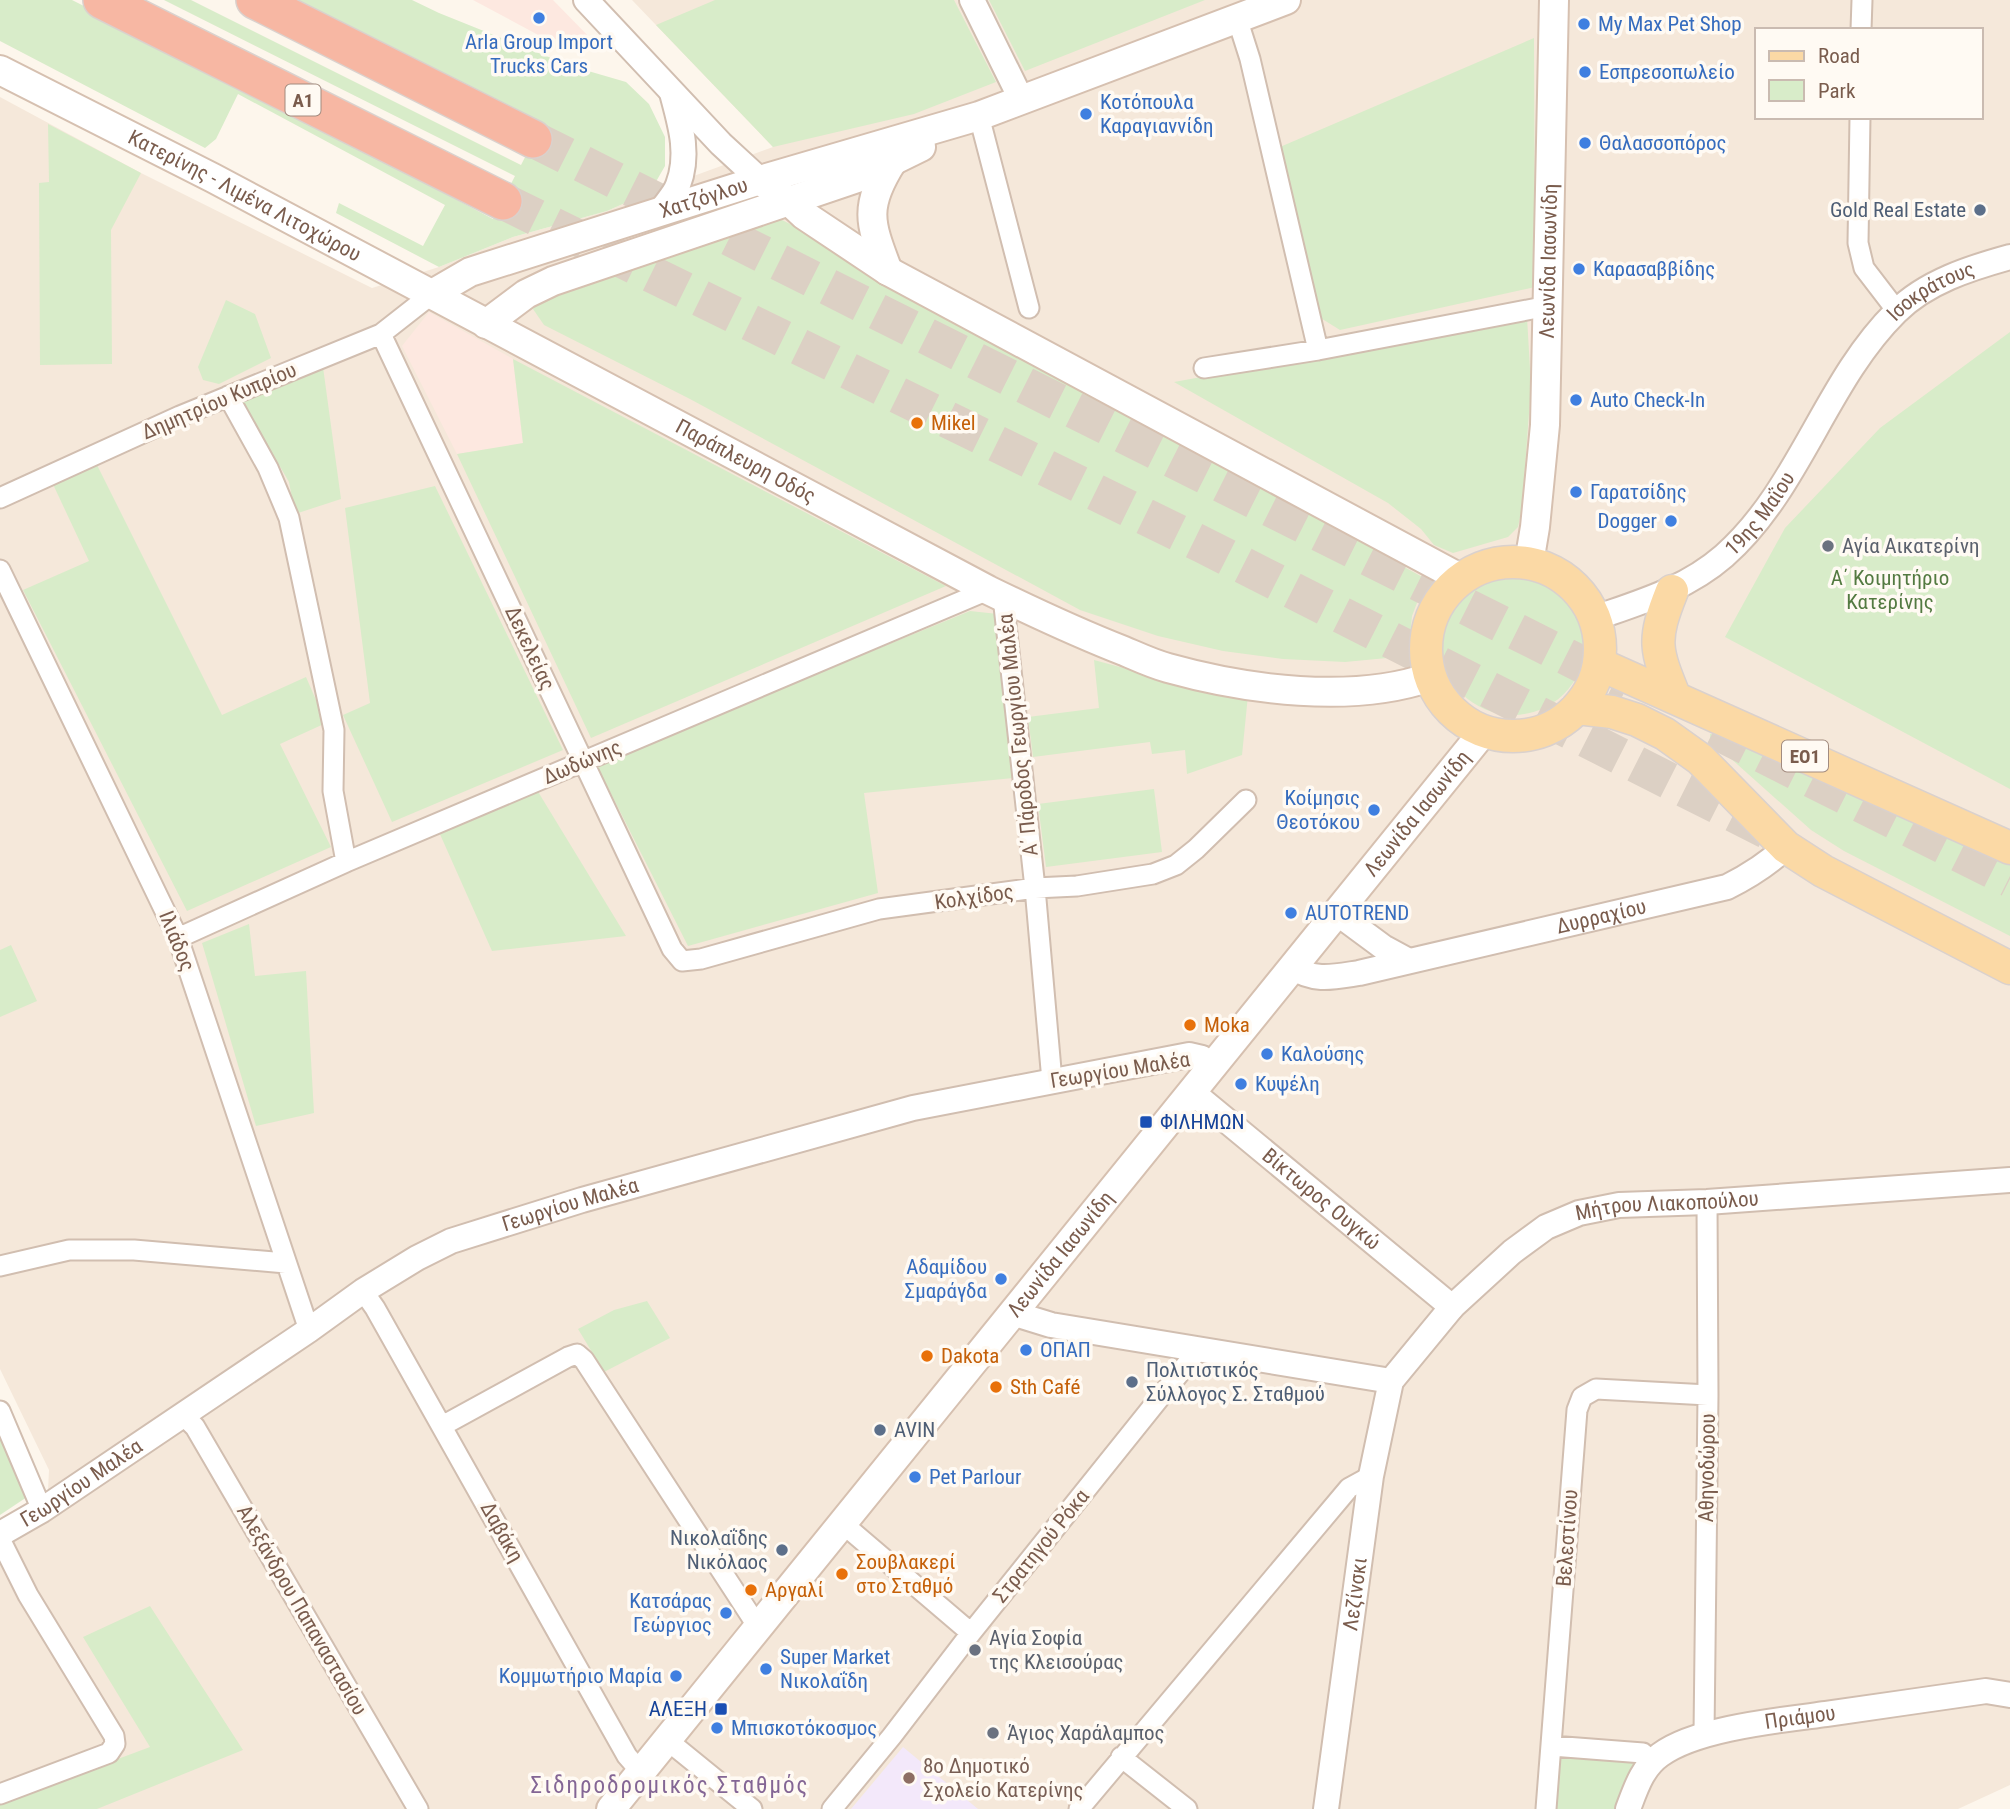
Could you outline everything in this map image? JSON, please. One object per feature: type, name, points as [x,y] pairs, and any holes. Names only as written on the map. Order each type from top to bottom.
[{"type":"highway","name":"Α1","points":[[102,0],[503,201]]},
{"type":"highway","points":[[255,0],[533,139]]},
{"type":"main road","name":"Χατζόγλου","points":[[432,294],[470,272],[760,180],[979,116],[1286,0]]},
{"type":"main road","name":"Λεωνίδα Ιασωνίδη","points":[[1529,563],[1545,425],[1554,0]]},
{"type":"main road","name":"Κατερίνης - Λιμένα Λιτοχώρου","points":[[0,70],[201,172],[486,324]]},
{"type":"main road","name":"Χατζόγλου","points":[[486,324],[526,294],[553,281],[860,177],[979,116]]},
{"type":"main road","points":[[888,271],[871,220],[873,200],[882,177],[892,162]]},
{"type":"main road","points":[[760,180],[804,215],[888,271],[1462,579]]},
{"type":"main road","name":"Παράπλευρη Οδός","points":[[486,324],[996,594],[1093,640],[1167,668],[1261,687],[1317,691],[1402,685],[1430,677]]},
{"type":"main road","points":[[1505,562],[1529,563],[1550,570],[1569,582],[1584,598],[1595,618],[1600,640],[1599,664],[1587,695],[1577,708],[1557,724],[1534,734],[1509,736],[1484,731],[1460,719],[1442,700],[1430,677],[1426,650],[1430,623],[1442,598],[1462,579],[1482,568],[1505,562]]},
{"type":"main road","points":[[1672,591],[1660,619],[1658,635],[1659,658],[1675,698]]},
{"type":"main road","name":"ΕΟ1","points":[[1599,664],[2010,848]]},
{"type":"main road","points":[[1577,708],[1612,712],[1637,719],[1665,734],[1700,759],[1786,846],[1823,871],[2010,968]]},
{"type":"main road","name":"Λεωνίδα Ιασωνίδη","points":[[611,1809],[1484,731]]},
{"type":"street","points":[[586,0],[721,144],[760,180]]},
{"type":"street","points":[[972,0],[1021,99]]},
{"type":"street","points":[[1861,0],[1861,28]]},
{"type":"street","points":[[1237,18],[1250,59],[1318,351]]},
{"type":"street","points":[[660,212],[678,186],[683,164],[683,135],[671,89]]},
{"type":"street","points":[[979,116],[1029,308]]},
{"type":"street","points":[[1860,119],[1858,243],[1864,268],[1897,311]]},
{"type":"street","name":"Ισοκράτους","points":[[1866,346],[1897,311],[1921,292],[1980,265],[2010,257]]},
{"type":"street","name":"Δημητρίου Κυπρίου","points":[[0,498],[228,396],[381,334],[432,294]]},
{"type":"street","points":[[1204,368],[1318,351],[1548,306]]},
{"type":"street","name":"Δεκελείας","points":[[381,334],[671,949],[682,961]]},
{"type":"street","name":"19ης Μαΐου","points":[[1595,618],[1672,591],[1723,557],[1749,529],[1793,467],[1866,346]]},
{"type":"street","points":[[228,396],[268,468],[289,518],[334,730],[333,791],[346,862]]},
{"type":"street","name":"Ιλιάδος","points":[[0,570],[178,938],[309,1330]]},
{"type":"street","name":"Δωδώνης","points":[[178,938],[346,862],[583,761],[996,594]]},
{"type":"street","name":"Α΄ Πάροδος Γεωργίου Μαλέα","points":[[996,594],[1035,888],[1052,1081]]},
{"type":"street","name":"Κολχίδος","points":[[682,961],[701,959],[879,909],[1035,888],[1077,886],[1153,874],[1176,865],[1246,800]]},
{"type":"street","name":"Δυρραχίου","points":[[1292,967],[1305,975],[1321,979],[1359,973],[1727,887],[1772,861],[1786,846]]},
{"type":"street","points":[[1336,913],[1383,947],[1407,960]]},
{"type":"street","name":"Γεωργίου Μαλέα","points":[[0,1537],[363,1291],[451,1241],[845,1125],[913,1108],[1189,1055],[1202,1058],[1212,1066]]},
{"type":"street","name":"Βίκτωρος Ουγκώ","points":[[1192,1092],[1452,1307]]},
{"type":"street","name":"Μήτρου Λιακοπούλου","points":[[1391,1381],[1452,1307],[1511,1252],[1546,1227],[1579,1213],[1619,1205],[1707,1202],[2010,1180]]},
{"type":"street","name":"Αθηνοδώρου","points":[[1703,1734],[1709,1395],[1707,1202]]},
{"type":"street","points":[[0,1266],[69,1250],[134,1250],[286,1263]]},
{"type":"street","name":"Δαβάκη","points":[[363,1291],[627,1756],[641,1772]]},
{"type":"street","points":[[1012,1313],[1051,1325],[1391,1381]]},
{"type":"street","name":"Στρατηγού Ρόκα","points":[[832,1809],[1198,1350]]},
{"type":"street","points":[[442,1426],[577,1354],[758,1627]]},
{"type":"street","name":"Λεζίνσκι","points":[[1326,1809],[1371,1476],[1391,1381]]},
{"type":"street","name":"Βελεστίνου","points":[[1546,1809],[1577,1410],[1582,1397],[1596,1389],[1709,1395]]},
{"type":"street","points":[[0,1411],[42,1510]]},
{"type":"street","name":"Αλεξάνδρου Παπαναστασίου","points":[[182,1414],[195,1427],[418,1809]]},
{"type":"street","points":[[1079,1809],[1349,1488],[1371,1476]]},
{"type":"street","points":[[842,1524],[971,1633]]},
{"type":"street","points":[[0,1537],[28,1595],[114,1736],[115,1745],[108,1753],[0,1794]]},
{"type":"street","name":"Πριάμου","points":[[1628,1809],[1642,1773],[1651,1763],[1661,1754],[1703,1734],[1777,1720],[1986,1691],[2010,1695]]},
{"type":"street","points":[[667,1740],[752,1809]]},
{"type":"street","points":[[1552,1746],[1643,1753],[1651,1763]]},
{"type":"street","points":[[1121,1757],[1186,1809]]},
{"type":"shaded area","name":"Arla Group Import Trucks Cars","points":[[473,0],[553,0],[597,45],[542,37]]},
{"type":"shaded area","points":[[632,0],[2010,0],[2010,1785],[1958,1809],[0,1809],[0,1539],[47,1510],[49,1470],[0,1369],[0,97],[141,173],[372,288],[439,267],[513,237],[607,211],[650,192],[773,147]]},
{"type":"shaded area","points":[[429,312],[513,359],[523,444],[457,454],[402,346]]},
{"type":"shaded area","name":"8ο Δημοτικό Σχολείο Κατερίνης","points":[[903,1747],[978,1809],[851,1809]]},
{"type":"green space","points":[[0,0],[72,0],[225,77],[493,219],[515,176],[164,0],[191,0],[521,165],[541,126],[292,0],[412,0],[571,66],[626,82],[649,104],[665,137],[665,166],[650,192],[607,211],[513,237],[439,267],[336,213],[339,203],[423,246],[445,205],[238,94],[216,139],[205,148],[0,41]]},
{"type":"green space","points":[[715,0],[954,0],[996,82],[914,114],[773,147],[656,25]]},
{"type":"green space","points":[[989,0],[1205,0],[1025,71]]},
{"type":"green space","points":[[1534,38],[1535,287],[1340,330],[1319,317],[1280,147]]},
{"type":"green space","points":[[48,124],[141,173],[111,230],[112,364],[40,365],[39,183],[49,182]]},
{"type":"green space","points":[[778,218],[820,239],[906,297],[1110,399],[1395,558],[1406,568],[1426,579],[1412,616],[1408,656],[1345,662],[1283,659],[1223,651],[1158,636],[1080,610],[690,399],[544,325],[533,309],[534,302]]},
{"type":"green space","points":[[226,300],[255,314],[271,358],[219,384],[203,380],[198,367]]},
{"type":"green space","points":[[1527,317],[1531,386],[1522,508],[1518,527],[1508,537],[1453,553],[1434,545],[1421,529],[1388,503],[1174,382]]},
{"type":"green space","name":"Α΄ Κοιμητήριο Κατερίνης","points":[[2010,332],[2010,789],[1725,637],[1785,528],[1880,428]]},
{"type":"green space","points":[[513,359],[946,586],[591,738],[457,454],[523,443]]},
{"type":"green space","points":[[323,367],[341,499],[295,514],[289,482],[242,401]]},
{"type":"green space","points":[[95,461],[222,715],[306,677],[326,723],[280,744],[331,847],[187,911],[23,590],[89,561],[51,480]]},
{"type":"green space","points":[[435,486],[563,750],[392,822],[343,715],[370,703],[345,508]]},
{"type":"green space","points":[[1513,571],[1541,576],[1564,592],[1580,615],[1585,643],[1580,671],[1564,694],[1541,710],[1513,715],[1485,710],[1462,694],[1446,671],[1441,643],[1446,615],[1462,592],[1485,576]]},
{"type":"green space","points":[[970,611],[998,614],[1013,778],[864,793],[878,893],[688,946],[596,764]]},
{"type":"green space","points":[[1094,660],[1164,679],[1248,695],[1242,755],[1187,774],[1185,750],[1152,754],[1150,742],[1033,757],[1028,717],[1099,708]]},
{"type":"green space","points":[[1716,733],[2010,858],[2010,936],[1844,851],[1811,830],[1710,740],[1710,734]]},
{"type":"green space","points":[[1154,789],[1162,852],[1046,867],[1038,804]]},
{"type":"green space","points":[[537,790],[626,936],[492,951],[439,832]]},
{"type":"green space","points":[[249,924],[255,976],[306,971],[314,1113],[256,1126],[202,943]]},
{"type":"green space","points":[[11,945],[37,1001],[0,1017],[0,950]]},
{"type":"green space","points":[[647,1301],[670,1338],[604,1372],[578,1329],[614,1310]]},
{"type":"green space","points":[[0,1432],[27,1497],[0,1515]]},
{"type":"green space","points":[[150,1606],[243,1750],[97,1809],[0,1809],[0,1803],[150,1747],[83,1637]]},
{"type":"green space","points":[[1559,1756],[1634,1762],[1614,1809],[1554,1809]]},
{"type":"tunnel","points":[[533,139],[1627,687]]},
{"type":"tunnel","points":[[503,201],[1203,545],[1774,834]]},
{"type":"tunnel","points":[[1714,730],[2010,879]]},
{"type":"place","name":"Arla Group Import Trucks Cars","points":[[539,18]]},
{"type":"place","name":"My Max Pet Shop","points":[[1584,24]]},
{"type":"place","name":"Εσπρεσοπωλείο","points":[[1585,72]]},
{"type":"place","name":"Κοτόπουλα Καραγιαννίδη","points":[[1086,114]]},
{"type":"place","name":"Θαλασσοπόρος","points":[[1585,143]]},
{"type":"place","name":"Gold Real Estate","points":[[1980,210]]},
{"type":"place","name":"Καρασαββίδης","points":[[1579,269]]},
{"type":"place","name":"Auto Check-In","points":[[1576,400]]},
{"type":"place","name":"Mikel","points":[[917,423]]},
{"type":"place","name":"Γαρατσίδης","points":[[1576,492]]},
{"type":"place","name":"Dogger","points":[[1671,521]]},
{"type":"place","name":"Αγία Αικατερίνη","points":[[1828,546]]},
{"type":"place","name":"Κοίμησις Θεοτόκου","points":[[1374,810]]},
{"type":"place","name":"AUTOTREND","points":[[1291,913]]},
{"type":"place","name":"Moka","points":[[1190,1025]]},
{"type":"place","name":"Καλούσης","points":[[1267,1054]]},
{"type":"place","name":"Κυψέλη","points":[[1241,1084]]},
{"type":"place","name":"ΦΙΛΗΜΩΝ","points":[[1146,1122]]},
{"type":"place","name":"Αδαμίδου Σμαράγδα","points":[[1001,1279]]},
{"type":"place","name":"ΟΠΑΠ","points":[[1026,1350]]},
{"type":"place","name":"Dakota","points":[[927,1356]]},
{"type":"place","name":"Πολιτιστικός Σύλλογος Σ. Σταθμού","points":[[1132,1382]]},
{"type":"place","name":"Sth Café","points":[[996,1387]]},
{"type":"place","name":"AVIN","points":[[880,1430]]},
{"type":"place","name":"Pet Parlour","points":[[915,1477]]},
{"type":"place","name":"Νικολαΐδης Νικόλαος","points":[[782,1550]]},
{"type":"place","name":"Σουβλακερί στο Σταθμό","points":[[842,1574]]},
{"type":"place","name":"Αργαλί","points":[[751,1590]]},
{"type":"place","name":"Κατσάρας Γεώργιος","points":[[726,1613]]},
{"type":"place","name":"Αγία Σοφία της Κλεισούρας","points":[[975,1650]]},
{"type":"place","name":"Super Market Νικολαΐδη","points":[[766,1669]]},
{"type":"place","name":"Κομμωτήριο Μαρία","points":[[676,1676]]},
{"type":"place","name":"ΑΛΕΞΗ","points":[[721,1709]]},
{"type":"place","name":"Μπισκοτόκοσμος","points":[[717,1728]]},
{"type":"place","name":"Άγιος Χαράλαμπος","points":[[993,1733]]},
{"type":"place","name":"8ο Δημοτικό Σχολείο Κατερίνης","points":[[909,1778]]},
{"type":"district","name":"Σιδηροδρομικός Σταθμός","points":[[670,1785]]}]
